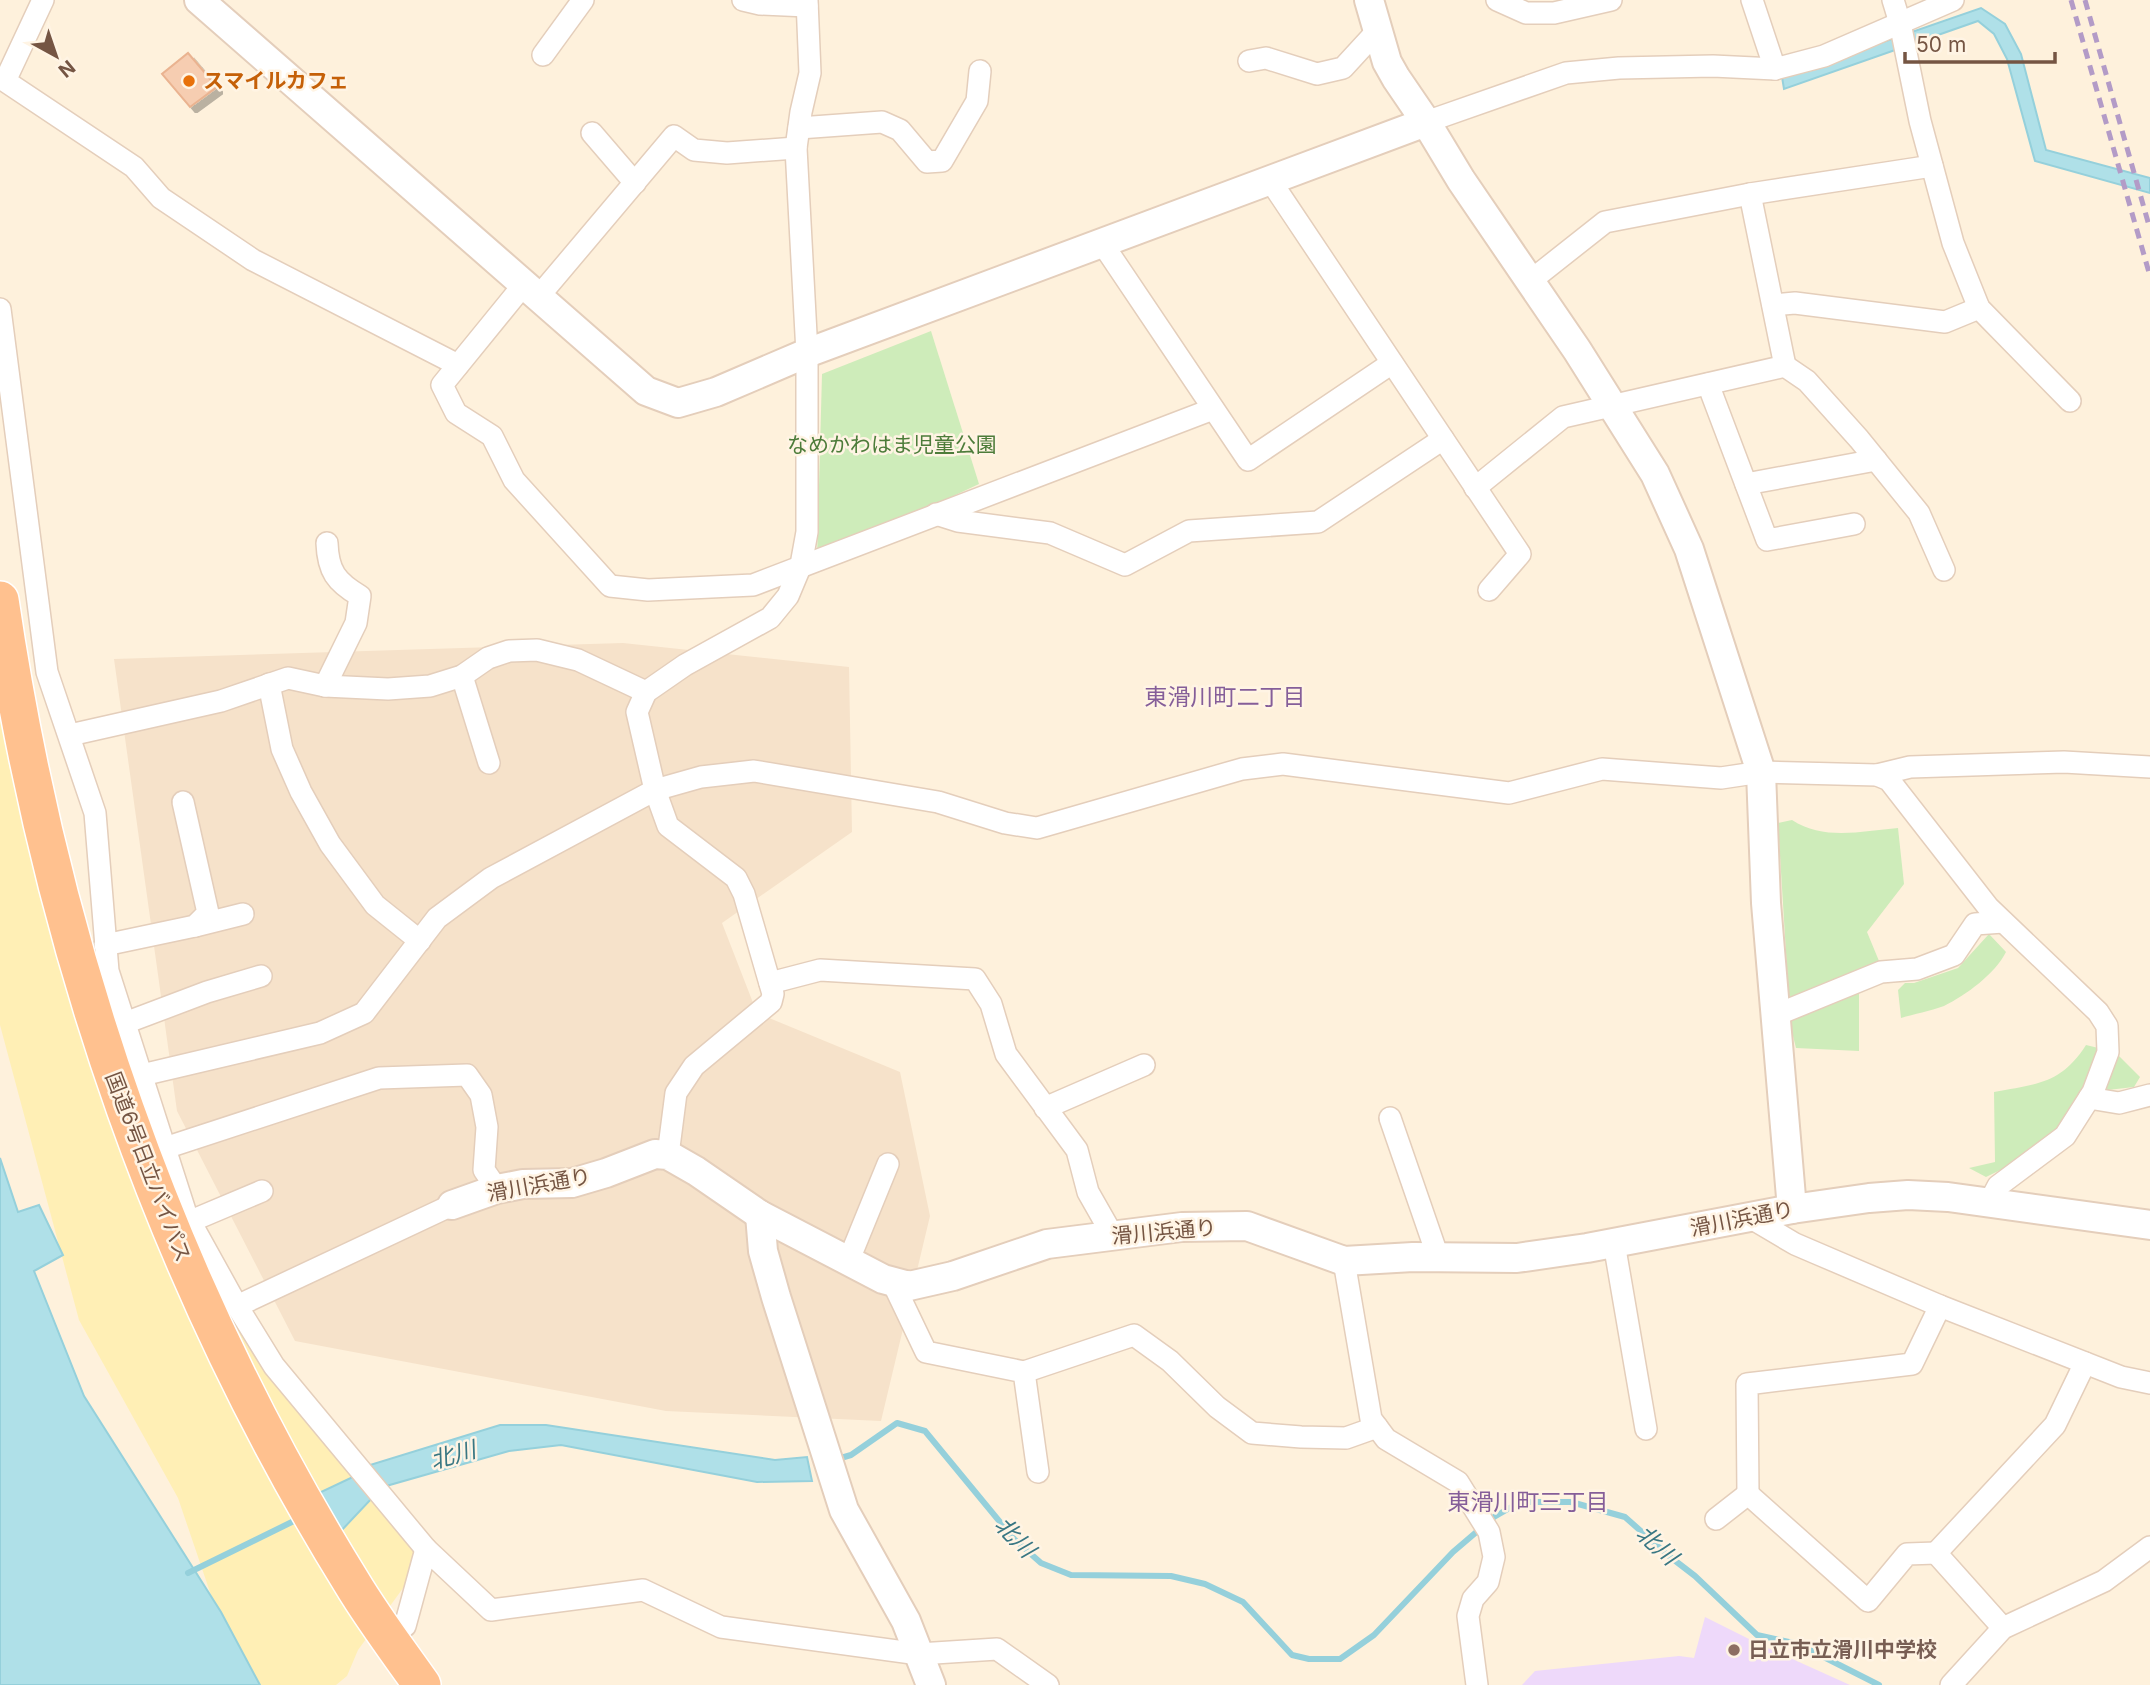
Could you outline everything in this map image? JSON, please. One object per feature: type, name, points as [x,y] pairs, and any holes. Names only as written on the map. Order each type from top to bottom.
[{"type":"highway","name":"国道6号日立バイパス","points":[[0,600],[7,650],[41,824],[62,911],[116,1087],[163,1213],[193,1285],[280,1459],[353,1585],[422,1685]]},
{"type":"street","points":[[43,0],[5,81],[134,167],[161,198],[253,260],[458,365]]},
{"type":"street","points":[[199,0],[646,391],[678,403],[716,392],[807,353],[1426,122],[1566,73],[1619,68],[1713,66],[1775,69],[1824,56],[1954,0]]},
{"type":"street","points":[[542,55],[583,0]]},
{"type":"street","points":[[668,1156],[676,1093],[694,1066],[771,1002],[773,994],[744,894],[736,878],[668,826],[655,790],[637,712],[646,692],[685,665],[770,618],[788,596],[801,565],[807,531],[807,353],[798,138],[810,73],[807,3],[760,4],[743,0]]},
{"type":"street","points":[[1369,0],[1387,62],[1461,180],[1656,474],[1689,549],[1761,772],[1766,903],[1792,1209]]},
{"type":"street","points":[[1497,0],[1526,13],[1554,13],[1611,0]]},
{"type":"street","points":[[1752,0],[1775,69]]},
{"type":"street","points":[[1893,0],[1920,121],[1953,243],[1979,308],[2070,401]]},
{"type":"street","points":[[1249,61],[1266,58],[1317,74],[1343,68],[1377,31]]},
{"type":"street","points":[[980,71],[977,101],[942,161],[927,162],[900,130],[882,122],[727,153],[694,150],[674,136],[635,183],[458,365],[442,385],[456,413],[492,436],[514,480],[610,586],[648,590],[753,585],[1213,409]]},
{"type":"street","points":[[592,133],[635,183]]},
{"type":"street","points":[[1529,282],[1605,222],[1750,194],[1932,166]]},
{"type":"street","points":[[1270,180],[1520,554],[1489,590]]},
{"type":"street","points":[[1750,194],[1785,366],[1807,381],[1919,513],[1944,570]]},
{"type":"street","points":[[1102,243],[1248,460],[1392,363]]},
{"type":"street","points":[[1773,305],[1795,303],[1945,322],[1979,308]]},
{"type":"street","points":[[0,309],[47,672],[95,813],[108,971],[191,1221],[237,1306],[274,1366],[426,1549],[491,1610],[643,1590],[721,1627],[919,1654],[998,1650],[1048,1685]]},
{"type":"street","points":[[1475,488],[1563,418],[1785,366]]},
{"type":"street","points":[[1707,384],[1767,540],[1854,524]]},
{"type":"street","points":[[936,514],[958,521],[1050,533],[1125,565],[1188,531],[1318,522],[1443,439]]},
{"type":"street","points":[[1746,484],[1876,460]]},
{"type":"street","points":[[325,686],[356,623],[360,596],[342,585],[334,576],[327,542]]},
{"type":"street","points":[[70,735],[221,701],[288,678],[325,686],[430,686],[462,676],[488,658],[509,651],[537,650],[578,660],[646,692]]},
{"type":"street","points":[[462,676],[489,763]]},
{"type":"street","points":[[269,684],[282,749],[301,792],[330,844],[375,905],[420,941]]},
{"type":"street","points":[[142,1075],[320,1033],[364,1013],[437,918],[491,878],[655,790],[701,777],[754,771],[938,802],[1005,824],[1037,828],[1242,769],[1283,764],[1509,793],[1602,769],[1721,778],[1761,772],[1878,775],[1910,767],[2064,762],[2150,767]]},
{"type":"street","points":[[1878,775],[1889,780],[1988,907],[2098,1012],[2107,1026],[2108,1052],[2089,1098],[2065,1136],[1998,1186],[1989,1203]]},
{"type":"street","points":[[183,802],[208,914],[195,926]]},
{"type":"street","points":[[105,945],[243,914]]},
{"type":"street","points":[[1776,1015],[1881,972],[1917,969],[1954,955],[1975,924],[2003,922]]},
{"type":"street","points":[[770,983],[820,970],[975,979],[991,1004],[1006,1054],[1077,1150],[1088,1192],[1112,1236]]},
{"type":"street","points":[[125,1023],[207,992],[261,976]]},
{"type":"street","points":[[1045,1108],[1144,1065]]},
{"type":"street","points":[[165,1148],[379,1078],[467,1074],[481,1095],[486,1127],[484,1170],[496,1189]]},
{"type":"street","points":[[2089,1098],[2119,1103],[2150,1095]]},
{"type":"street","points":[[1391,1118],[1438,1257]]},
{"type":"street","name":"滑川浜通り","points":[[237,1306],[452,1205],[496,1189],[523,1184],[572,1183],[654,1154],[668,1156],[696,1171],[760,1215],[848,1262],[909,1286],[953,1276],[1047,1244],[1182,1227],[1247,1226],[1344,1261],[1438,1257],[1517,1258],[1614,1243],[1792,1209],[1908,1195],[1948,1197],[2150,1225]]},
{"type":"street","points":[[848,1262],[888,1164]]},
{"type":"street","points":[[191,1221],[262,1191]]},
{"type":"street","points":[[760,1215],[763,1251],[835,1486],[844,1510],[906,1622],[931,1685]]},
{"type":"street","points":[[1751,1218],[1796,1244],[1940,1306],[2121,1377],[2150,1384]]},
{"type":"street","points":[[1614,1243],[1646,1429]]},
{"type":"street","points":[[1344,1261],[1371,1419],[1386,1439],[1458,1482],[1489,1532],[1494,1558],[1488,1582],[1473,1599],[1468,1616],[1477,1685]]},
{"type":"street","points":[[892,1281],[926,1352],[1024,1372],[1134,1335],[1170,1361],[1217,1407],[1252,1433],[1346,1438],[1377,1427]]},
{"type":"street","points":[[1940,1306],[1912,1364],[1747,1384],[1748,1494],[1868,1601],[1907,1554],[1936,1553],[2055,1426],[2085,1363]]},
{"type":"street","points":[[1024,1372],[1038,1472]]},
{"type":"street","points":[[1716,1519],[1748,1494]]},
{"type":"street","points":[[1964,1681],[2003,1628],[2104,1581],[2150,1547]]},
{"type":"street","points":[[405,1626],[426,1549]]},
{"type":"street","points":[[1936,1553],[2003,1628]]},
{"type":"shaded area","points":[[623,643],[849,667],[852,832],[722,923],[757,1013],[900,1072],[930,1216],[881,1421],[666,1411],[295,1341],[177,1111],[114,659]]},
{"type":"shaded area","name":"日立市立滑川中学校","points":[[1705,1617],[1850,1685],[1522,1685],[1535,1671],[1679,1656],[1694,1658]]},
{"type":"green space","name":"なめかわはま児童公園","points":[[931,331],[979,484],[817,560],[822,374]]},
{"type":"green space","points":[[1792,820],[1817,831],[1830,833],[1898,828],[1904,884],[1867,932],[1879,961],[1789,1001],[1778,823]]},
{"type":"green space","points":[[1989,934],[2006,952],[1987,976],[1944,1006],[1901,1018],[1898,990],[1905,983],[1914,983],[1958,968]]},
{"type":"green space","points":[[1859,992],[1859,1051],[1796,1048],[1788,1016]]},
{"type":"green space","points":[[2086,1045],[2115,1052],[2140,1077],[2134,1087],[2099,1091],[2027,1157],[1986,1177],[1969,1168],[1995,1162],[1994,1092],[2035,1084],[2057,1075],[2077,1058]]},
{"type":"sand","points":[[18,709],[90,985],[231,1294],[422,1562],[358,1650],[347,1676],[336,1685],[260,1685],[212,1598],[178,1498],[79,1320],[0,1025],[0,715]]},
{"type":"water","points":[[1981,8],[2005,24],[2021,54],[2046,150],[2150,178],[2150,193],[2035,161],[2007,59],[1994,34],[1978,21],[1784,89],[1782,77]]},
{"type":"water","points":[[0,1158],[18,1212],[39,1205],[63,1255],[34,1271],[84,1396],[221,1612],[260,1685],[0,1685]]},
{"type":"water","points":[[500,1425],[546,1425],[775,1460],[807,1457],[812,1481],[757,1482],[561,1445],[509,1451],[386,1486],[370,1465]]},
{"type":"water","points":[[357,1475],[374,1496],[340,1532],[319,1493]]},
{"type":"building","name":"スマイルカフェ","points":[[188,53],[217,87],[190,107],[162,74]]},
{"type":"waterway","name":"北川","points":[[834,1460],[851,1455],[897,1423],[925,1431],[1014,1539],[1041,1563],[1071,1575],[1171,1576],[1205,1584],[1243,1602],[1292,1655],[1309,1659],[1340,1659],[1374,1635],[1453,1552],[1494,1517],[1520,1502],[1571,1502],[1625,1517],[1695,1576],[1757,1635],[1798,1644],[1879,1685]]},
{"type":"waterway","name":"北川","points":[[188,1573],[300,1518]]},
{"type":"railway","points":[[2071,0],[2150,276]]},
{"type":"railway","points":[[2085,0],[2150,229]]},
{"type":"place","name":"スマイルカフェ","points":[[189,81]]},
{"type":"place","name":"日立市立滑川中学校","points":[[1734,1650]]},
{"type":"district","name":"東滑川町二丁目","points":[[1225,697]]},
{"type":"district","name":"東滑川町三丁目","points":[[1528,1502]]}]
